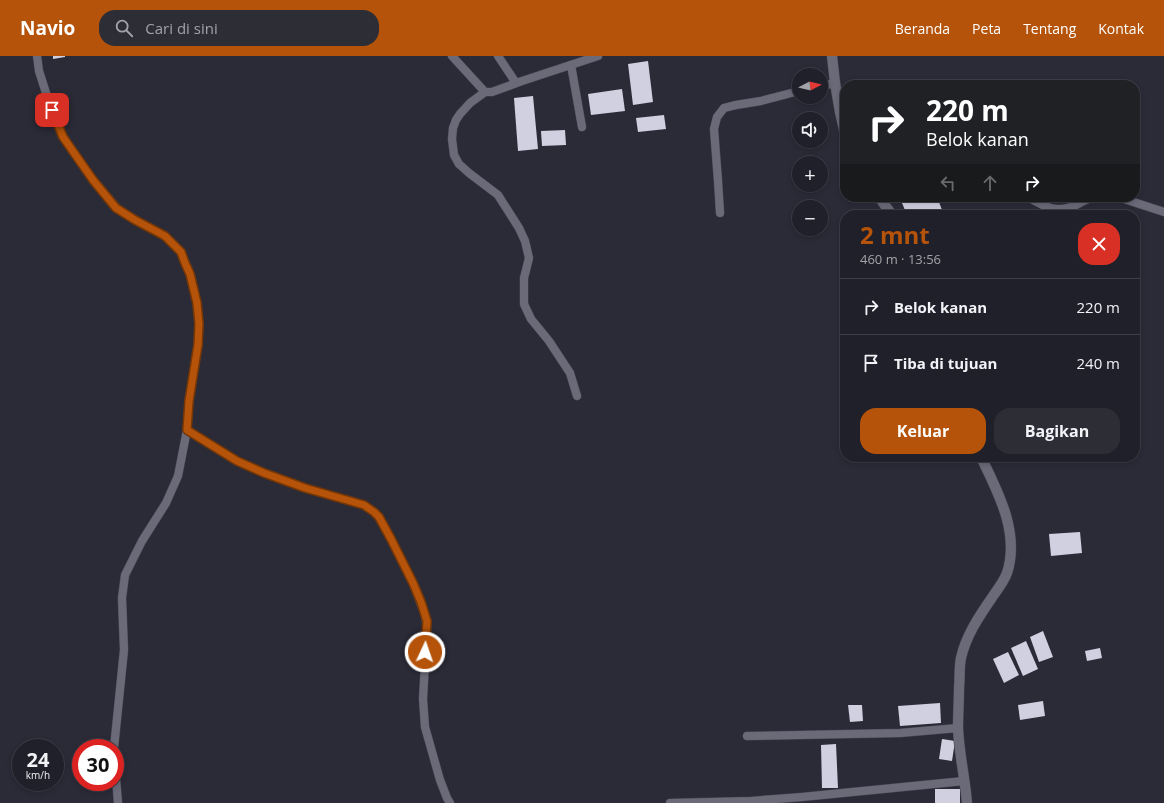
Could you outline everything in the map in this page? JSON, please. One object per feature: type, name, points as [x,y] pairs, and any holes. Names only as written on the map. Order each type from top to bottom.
[{"type":"main road","points":[[832,56],[840,112]]},
{"type":"main road","points":[[967,803],[958,728],[960,660],[964,645],[979,616],[1002,583],[1007,572],[1011,544],[1006,514],[984,462]]},
{"type":"street","points":[[37,56],[39,71],[47,96],[63,137],[93,180],[116,208],[165,236],[181,252],[190,274],[197,303],[199,324],[198,345],[189,401],[187,430],[178,476],[166,503],[142,541],[126,575],[122,598],[124,650],[115,739]]},
{"type":"street","points":[[452,56],[485,92]]},
{"type":"street","points":[[498,56],[516,83]]},
{"type":"street","points":[[577,396],[570,374],[549,341],[531,319],[524,304],[524,278],[530,258],[519,228],[498,195],[469,173],[460,164],[454,155],[452,139],[453,128],[460,114],[470,103],[485,92],[492,92],[598,56]]},
{"type":"street","points":[[571,65],[582,127]]},
{"type":"street","points":[[828,84],[835,83]]},
{"type":"street","points":[[720,213],[714,129],[717,117],[724,108],[761,101],[792,93]]},
{"type":"street","points":[[1037,202],[1049,209],[1056,210],[1066,209],[1082,202]]},
{"type":"street","points":[[1133,202],[1164,212]]},
{"type":"street","points":[[187,430],[237,461],[305,488],[364,505],[379,517],[413,583],[427,621],[423,699],[425,727],[440,780],[450,803]]},
{"type":"street","points":[[747,736],[900,733],[958,728]]},
{"type":"street","points":[[670,803],[751,801],[964,781]]},
{"type":"street","points":[[117,791],[118,803]]},
{"type":"building","points":[[53,56],[65,56],[65,57],[53,59]]},
{"type":"building","points":[[648,61],[653,102],[633,105],[628,64]]},
{"type":"building","points":[[622,89],[625,111],[591,115],[588,94]]},
{"type":"building","points":[[533,96],[538,149],[518,151],[514,98]]},
{"type":"building","points":[[664,115],[666,129],[638,132],[636,118]]},
{"type":"building","points":[[565,130],[566,145],[542,146],[541,131]]},
{"type":"building","points":[[939,202],[942,210],[905,210],[902,203]]},
{"type":"building","points":[[1080,532],[1082,553],[1051,556],[1049,534]]},
{"type":"building","points":[[1043,631],[1053,657],[1039,662],[1030,637]]},
{"type":"building","points":[[1026,641],[1038,669],[1023,676],[1011,648]]},
{"type":"building","points":[[1100,648],[1102,658],[1087,661],[1085,651]]},
{"type":"building","points":[[1008,652],[1019,675],[1004,683],[993,659]]},
{"type":"building","points":[[1043,701],[1045,716],[1020,720],[1018,705]]},
{"type":"building","points":[[940,703],[941,723],[900,726],[898,706]]},
{"type":"building","points":[[848,705],[862,705],[863,721],[850,722]]},
{"type":"building","points":[[942,739],[955,741],[952,761],[939,759]]},
{"type":"building","points":[[836,744],[838,788],[822,788],[821,745]]},
{"type":"building","points":[[935,789],[960,789],[960,803],[935,803]]},
{"type":"route","points":[[52,110],[63,137],[93,180],[116,208],[165,236],[181,252],[190,274],[197,303],[199,324],[198,345],[189,401],[187,430],[237,461],[264,473],[305,488],[357,502],[370,508],[379,517],[391,539],[421,602],[427,621],[425,652]]}]
